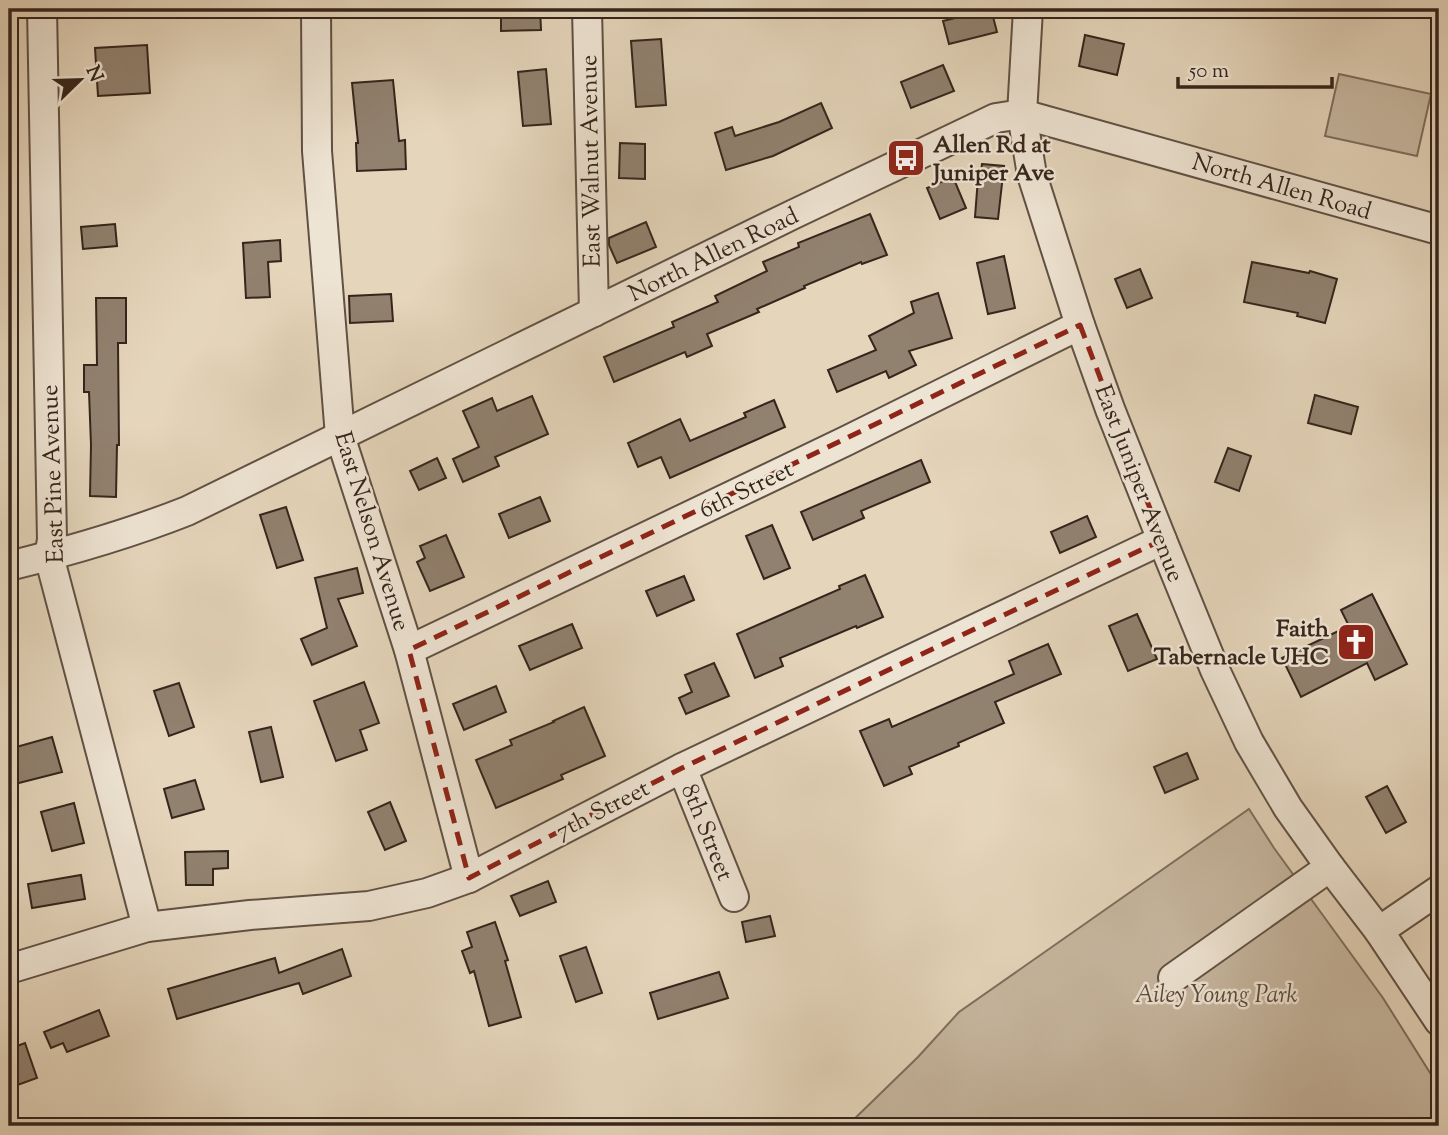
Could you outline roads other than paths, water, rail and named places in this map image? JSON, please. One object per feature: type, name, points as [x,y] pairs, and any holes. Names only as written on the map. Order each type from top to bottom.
[{"type":"street","name":"East Pine Avenue","points":[[42,9],[50,556],[147,927]]},
{"type":"street","name":"East Nelson Avenue","points":[[316,9],[317,151],[340,436],[409,650],[469,878]]},
{"type":"street","name":"East Walnut Avenue","points":[[587,9],[594,312]]},
{"type":"street","name":"East Juniper Avenue","points":[[1028,9],[1022,114],[1032,175],[1080,325],[1162,540],[1215,670],[1249,742],[1288,808],[1379,930],[1439,1021]]},
{"type":"street","name":"North Allen Road","points":[[9,566],[148,526],[187,511],[996,118],[1022,114],[1439,230]]},
{"type":"street","name":"6th Street","points":[[409,650],[846,441],[1080,325]]},
{"type":"street","name":"7th Street","points":[[9,969],[147,927],[250,915],[369,906],[427,893],[469,878],[682,768],[1162,540]]},
{"type":"street","name":"8th Street","points":[[682,768],[734,897]]},
{"type":"street","points":[[1172,978],[1330,867]]},
{"type":"street","points":[[1379,930],[1439,890]]},
{"type":"place","name":"Allen Rd at Juniper Ave","points":[[906,158]]},
{"type":"place","name":"Faith Tabernacle UHC","points":[[1356,642]]},
{"type":"park label","name":"Ailey Young Park","points":[[1216,994]]}]
